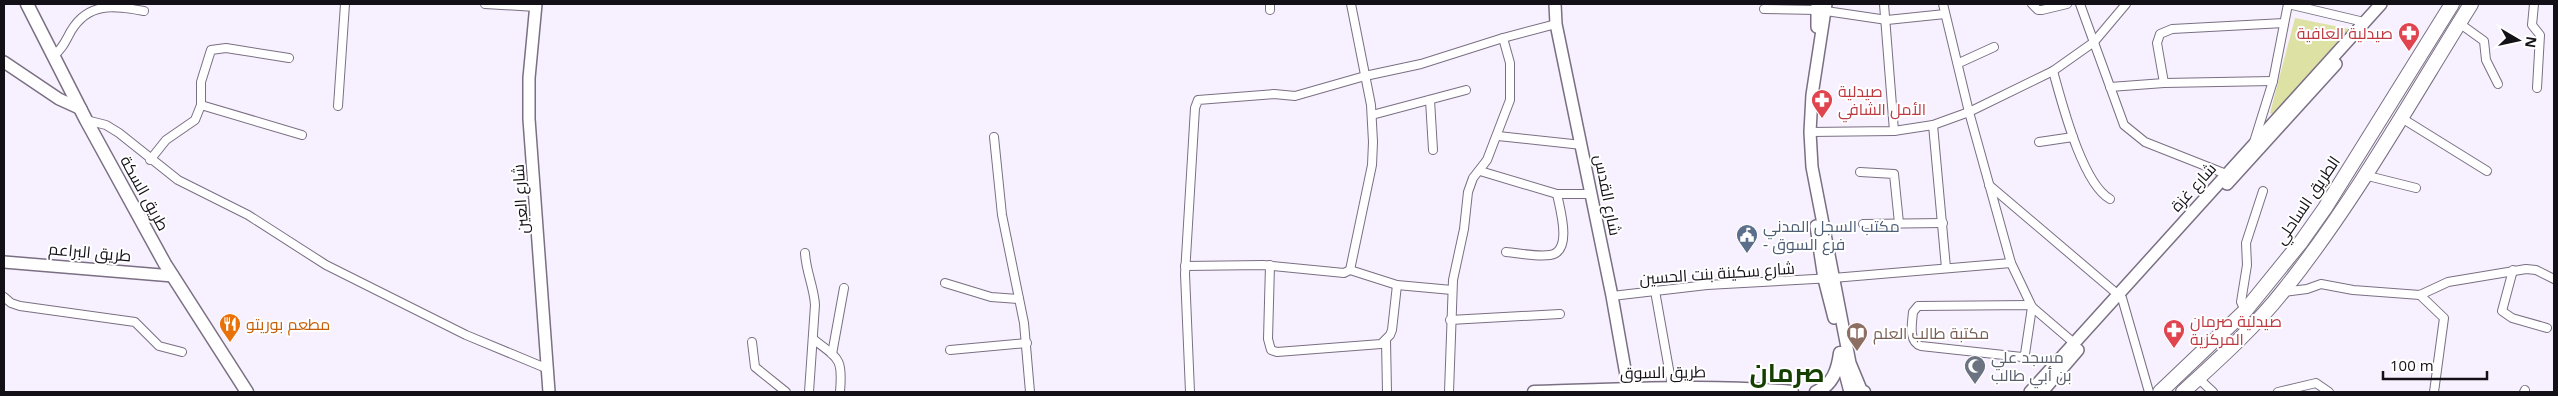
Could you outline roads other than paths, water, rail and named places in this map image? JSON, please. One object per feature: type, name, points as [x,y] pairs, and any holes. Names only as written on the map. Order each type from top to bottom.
[{"type":"highway","name":"الطريق الساحلي","points":[[2160,392],[2245,311],[2301,242],[2325,208],[2452,4]]},
{"type":"highway","name":"الطريق الساحلي","points":[[2183,392],[2231,347],[2283,292],[2337,218],[2471,4]]},
{"type":"highway","points":[[2220,336],[2231,347]]},
{"type":"main road","name":"طريق السكة","points":[[27,4],[84,115],[172,276],[247,392]]},
{"type":"main road","points":[[1816,392],[1827,386],[1832,379],[1836,372],[1840,353]]},
{"type":"main road","name":"طريق السوق","points":[[1534,392],[1673,390],[1729,387],[1792,392]]},
{"type":"main road","points":[[1857,392],[1863,392]]},
{"type":"street","points":[[338,106],[345,4]]},
{"type":"street","points":[[485,4],[536,5]]},
{"type":"street","points":[[1350,270],[1372,165],[1372,114],[1351,4]]},
{"type":"street","name":"شارع القدس","points":[[1555,4],[1556,24],[1592,194],[1628,391]]},
{"type":"street","points":[[1884,4],[1887,20],[1894,131]]},
{"type":"street","points":[[1944,4],[1969,112],[2011,263],[2031,306],[2074,343]]},
{"type":"street","points":[[2032,4],[2038,10],[2042,10],[2067,4]]},
{"type":"street","points":[[2080,4],[2119,117],[2136,136],[2154,146],[2226,174]]},
{"type":"street","points":[[1810,132],[1894,131],[1933,125],[1969,112],[2053,71],[2094,42],[2126,4]]},
{"type":"street","points":[[2255,147],[2273,81],[2288,4],[2364,22]]},
{"type":"street","name":"شارع غزة","points":[[2030,392],[2255,147],[2381,4]]},
{"type":"street","name":"شارع غزة","points":[[2042,392],[2120,296],[2226,174],[2255,147],[2391,4]]},
{"type":"street","points":[[2534,4],[2532,25],[2540,35],[2537,88]]},
{"type":"street","name":"شارع العين","points":[[536,5],[529,86],[529,119],[549,392]]},
{"type":"street","points":[[53,56],[80,19],[97,8],[111,6],[144,11]]},
{"type":"street","points":[[1822,7],[1812,95],[1810,132],[1812,167],[1840,353],[1850,392]]},
{"type":"street","points":[[1822,7],[1803,109],[1806,159],[1829,279],[1850,363],[1863,392]]},
{"type":"street","points":[[1764,9],[1822,7],[1887,20],[1945,14]]},
{"type":"street","points":[[2164,83],[2157,43],[2164,32],[2172,29],[2284,22]]},
{"type":"street","points":[[2459,23],[2484,41],[2486,60],[2498,84]]},
{"type":"street","points":[[1190,392],[1185,266],[1195,108],[1198,100],[1274,94],[1295,96],[1365,76],[1427,62],[1556,24]]},
{"type":"street","points":[[1448,392],[1452,290],[1464,229],[1468,192],[1473,178],[1480,171],[1498,136],[1510,100],[1512,80],[1507,45],[1504,38]]},
{"type":"street","points":[[1959,63],[1994,47]]},
{"type":"street","points":[[150,160],[166,140],[195,120],[201,105],[201,82],[211,50],[226,48],[289,58]]},
{"type":"street","points":[[4,62],[84,115],[119,133],[150,160],[178,180],[272,229],[326,265],[466,335],[548,369]]},
{"type":"street","points":[[2053,71],[2073,136],[2097,189],[2110,199]]},
{"type":"street","points":[[2110,87],[2164,83],[2273,81]]},
{"type":"street","points":[[1372,114],[1466,90]]},
{"type":"street","points":[[1430,100],[1433,150]]},
{"type":"street","points":[[201,105],[302,135]]},
{"type":"street","points":[[2400,116],[2487,171]]},
{"type":"street","points":[[1933,125],[1946,268]]},
{"type":"street","points":[[1498,136],[1582,145]]},
{"type":"street","points":[[2039,142],[2073,136]]},
{"type":"street","points":[[994,137],[1002,215],[1026,343],[1030,392]]},
{"type":"street","points":[[1480,171],[1558,194],[1592,194]]},
{"type":"street","points":[[1860,172],[1894,174],[1899,223]]},
{"type":"street","points":[[2364,175],[2416,188]]},
{"type":"street","points":[[1989,184],[2120,296],[2149,392]]},
{"type":"street","points":[[2245,311],[2241,302],[2247,265],[2246,243],[2263,191]]},
{"type":"street","points":[[1506,252],[1550,255],[1558,252],[1563,244],[1564,232],[1558,194]]},
{"type":"street","points":[[1863,224],[1943,223]]},
{"type":"street","points":[[805,253],[806,266],[814,292],[809,392]]},
{"type":"street","name":"طريق البراعم","points":[[4,262],[172,276]]},
{"type":"street","name":"شارع سكينة بنت الحسين","points":[[1612,296],[1707,285],[1829,279],[2011,263]]},
{"type":"street","points":[[1185,266],[1270,265],[1344,273],[1350,270],[1397,285],[1452,290]]},
{"type":"street","points":[[1270,265],[1268,339],[1271,350],[1277,352],[1373,346],[1386,340]]},
{"type":"street","points":[[2283,292],[2307,289],[2321,284],[2353,290],[2420,295],[2448,282],[2513,270],[2532,269],[2554,279]]},
{"type":"street","points":[[2513,270],[2502,311],[2512,318],[2547,328]]},
{"type":"street","points":[[945,283],[991,297],[1019,300]]},
{"type":"street","points":[[1387,392],[1386,340],[1392,330],[1397,285]]},
{"type":"street","points":[[832,354],[844,288]]},
{"type":"street","points":[[1655,291],[1673,390]]},
{"type":"street","points":[[2420,295],[2444,318],[2434,392]]},
{"type":"street","points":[[4,297],[11,303],[20,306],[135,322],[159,346],[182,352]]},
{"type":"street","points":[[1918,306],[2031,306],[2025,354],[2022,357],[1921,346],[1915,344],[1912,339],[1913,312],[1918,306]]},
{"type":"street","points":[[1450,320],[1560,314]]},
{"type":"street","points":[[813,339],[832,354],[842,369],[840,392]]},
{"type":"street","points":[[752,342],[755,367],[786,392]]},
{"type":"street","points":[[950,350],[1026,343]]},
{"type":"street","points":[[2198,378],[2213,392]]},
{"type":"street","points":[[2278,392],[2301,390],[2316,383],[2329,392]]},
{"type":"place","name":"صيدلية العافية","points":[[2409,52]]},
{"type":"place","name":"صيدلية الأمل الشافي","points":[[1822,119]]},
{"type":"place","name":"مكتب السجل المدني - فرع السوق","points":[[1747,254]]},
{"type":"place","name":"مطعم بوريتو","points":[[230,343]]},
{"type":"place","name":"صيدلية صرمان المركزية","points":[[2174,349]]},
{"type":"place","name":"مكتبة طالب العلم","points":[[1857,352]]},
{"type":"place","name":"مسجد علي بن أبي طالب","points":[[1975,385]]},
{"type":"district","name":"صرمان","points":[[1787,372]]}]
